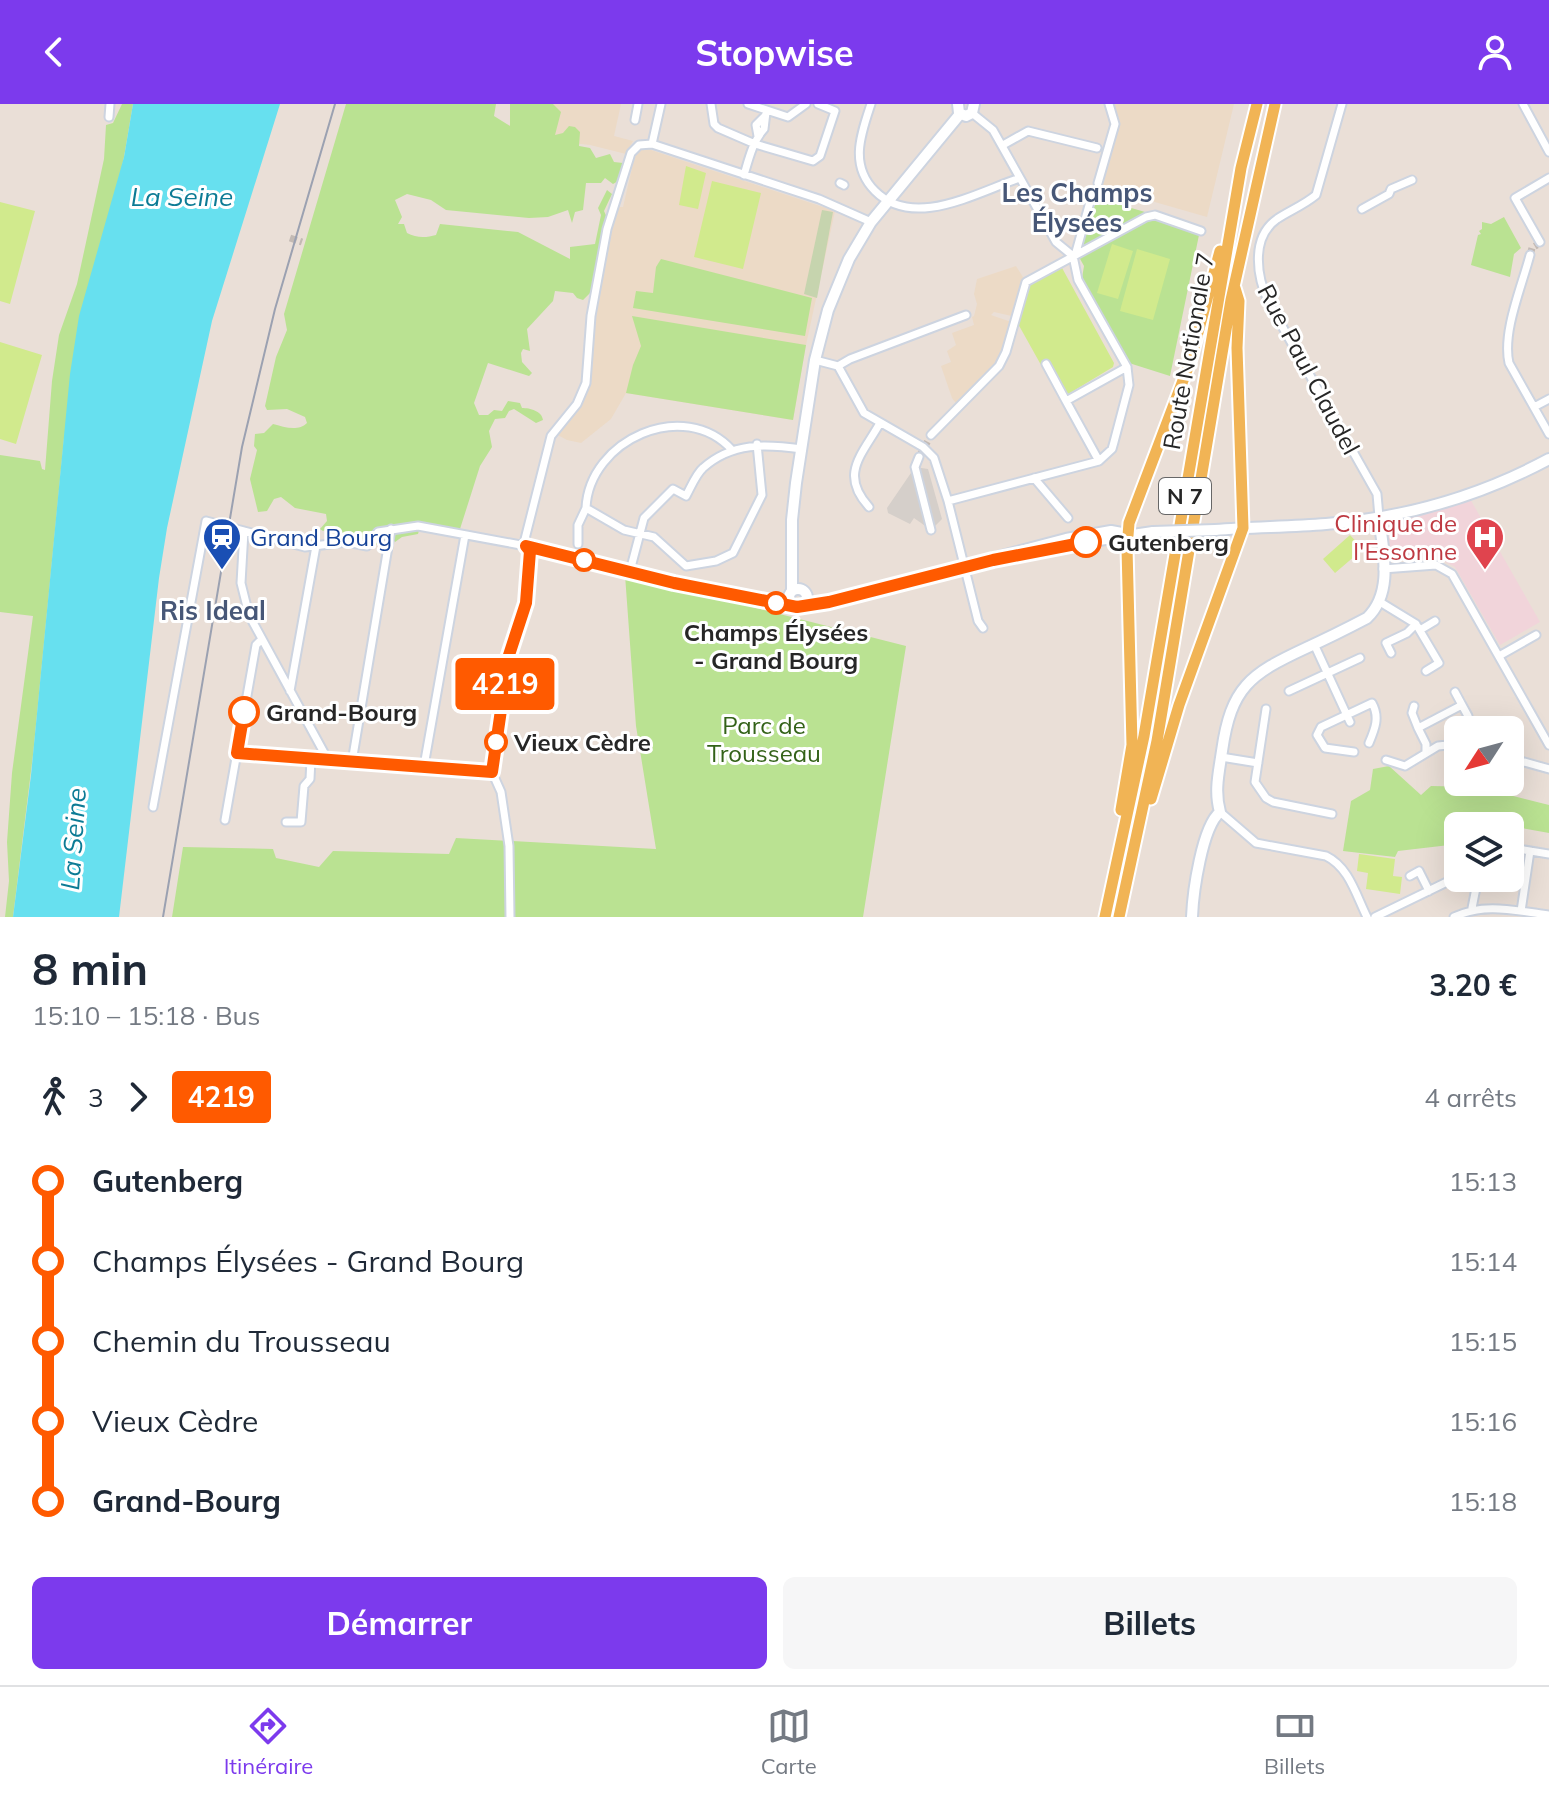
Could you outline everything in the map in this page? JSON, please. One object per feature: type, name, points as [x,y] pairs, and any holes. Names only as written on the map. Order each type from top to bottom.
[{"type":"main road","name":"Route Nationale 7","points":[[1112,889],[1144,736],[1241,168],[1257,104]]},
{"type":"main road","name":"Route Nationale 7","points":[[1130,868],[1157,741],[1235,286],[1275,104]]},
{"type":"main road","points":[[1112,889],[1110,874],[1132,745],[1127,534],[1190,362],[1241,168]]},
{"type":"main road","points":[[1130,868],[1179,705],[1243,528],[1237,348],[1239,301],[1235,286]]},
{"type":"main road","name":"N 7","points":[[1119,917],[1130,868]]},
{"type":"main road","name":"N 7","points":[[1105,917],[1112,889]]},
{"type":"street","points":[[109,117],[110,104]]},
{"type":"street","points":[[635,120],[638,104]]},
{"type":"street","points":[[652,144],[661,104]]},
{"type":"street","points":[[711,104],[714,124],[718,128],[803,154],[813,161],[820,156],[822,139],[835,111],[818,104]]},
{"type":"street","points":[[748,104],[765,114],[788,117],[806,104]]},
{"type":"street","points":[[871,104],[860,137],[858,155],[865,178],[887,201],[912,208],[938,206],[1020,178]]},
{"type":"street","points":[[948,501],[1099,461],[1112,449],[1129,385],[1127,367],[1078,280],[1075,254],[1115,124],[1109,104]]},
{"type":"street","name":"Rue Paul Claudel","points":[[1342,104],[1316,195],[1265,230],[1257,267],[1269,303],[1377,494],[1379,517]]},
{"type":"street","points":[[1523,104],[1549,152]]},
{"type":"street","points":[[799,606],[808,599],[797,591],[793,573],[792,520],[815,360],[834,292],[871,222],[959,109],[966,116],[973,109],[993,130],[1056,242],[1075,254]]},
{"type":"street","points":[[746,175],[756,140],[764,129],[765,114]]},
{"type":"street","points":[[1003,145],[1028,131],[1097,148]]},
{"type":"street","points":[[510,917],[509,846],[501,792],[492,772],[509,655],[526,603],[530,551],[526,546],[539,478],[554,431],[577,404],[586,383],[591,316],[607,229],[631,153],[639,145],[671,147],[746,175],[820,196],[871,222]]},
{"type":"street","points":[[1362,209],[1389,194],[1391,189],[1412,180]]},
{"type":"street","points":[[1549,180],[1525,195],[1528,201],[1522,205],[1541,238],[1549,235]]},
{"type":"street","points":[[1549,180],[1515,198],[1539,243],[1549,235]]},
{"type":"street","points":[[931,435],[999,366],[1026,282],[1146,217],[1155,215],[1201,231]]},
{"type":"street","points":[[1530,255],[1508,335],[1507,352],[1509,363],[1549,434]]},
{"type":"street","points":[[815,360],[838,366],[966,315]]},
{"type":"street","points":[[1046,364],[1099,461]]},
{"type":"street","points":[[838,366],[864,413],[931,453],[948,501],[978,621],[983,628]]},
{"type":"street","points":[[1066,401],[1127,367]]},
{"type":"street","points":[[1534,407],[1549,399]]},
{"type":"street","points":[[869,507],[855,487],[854,468],[880,423]]},
{"type":"street","points":[[578,544],[578,525],[586,508],[592,480],[603,462],[625,442],[643,432],[666,426],[696,429],[719,437],[732,450]]},
{"type":"street","points":[[630,571],[644,518],[673,489],[686,496],[701,469],[732,450],[757,444],[802,449]]},
{"type":"street","points":[[586,508],[624,530],[654,537],[686,566],[716,561],[733,553],[762,495],[757,444]]},
{"type":"street","points":[[919,457],[915,467],[931,530]]},
{"type":"street","points":[[153,807],[206,521],[300,546],[347,542],[367,546],[378,532],[418,526],[526,546],[674,583],[799,606],[829,602],[1066,539],[1111,531],[1127,534],[1215,530],[1328,524],[1379,517],[1429,507],[1478,492],[1549,459]]},
{"type":"street","points":[[1034,478],[1068,518]]},
{"type":"street","points":[[1367,917],[1344,871],[1335,860],[1256,843],[1220,812],[1216,796],[1229,715],[1249,681],[1264,668],[1367,618],[1380,602],[1384,585],[1379,517]]},
{"type":"street","points":[[352,762],[391,529]]},
{"type":"street","points":[[244,531],[243,599],[261,640],[328,760]]},
{"type":"street","points":[[424,766],[465,535]]},
{"type":"street","points":[[290,691],[316,546]]},
{"type":"street","points":[[1383,569],[1429,565],[1448,570],[1456,579],[1549,745]]},
{"type":"street","points":[[797,591],[790,602],[799,606]]},
{"type":"street","points":[[771,602],[797,591],[820,596],[857,593]]},
{"type":"street","points":[[1380,602],[1418,627],[1439,663],[1426,671]]},
{"type":"street","points":[[1391,653],[1386,643],[1435,621]]},
{"type":"street","points":[[1499,656],[1536,635]]},
{"type":"street","points":[[225,820],[256,645],[261,640]]},
{"type":"street","points":[[1314,644],[1349,718]]},
{"type":"street","points":[[1289,691],[1360,658]]},
{"type":"street","points":[[1455,692],[1468,716]]},
{"type":"street","points":[[1354,752],[1325,748],[1317,735],[1321,727],[1349,718],[1372,703],[1376,711],[1376,726],[1369,743]]},
{"type":"street","points":[[1417,725],[1462,705]]},
{"type":"street","points":[[1414,706],[1412,713],[1426,744],[1426,752]]},
{"type":"street","points":[[1266,709],[1255,782],[1266,798],[1273,802],[1332,814]]},
{"type":"street","points":[[1406,719],[1417,725]]},
{"type":"street","points":[[1386,760],[1405,766],[1426,752],[1444,745]]},
{"type":"street","points":[[237,753],[492,772]]},
{"type":"street","points":[[1221,757],[1258,763]]},
{"type":"street","points":[[286,822],[301,822],[304,786],[310,779],[311,759]]},
{"type":"street","points":[[1524,762],[1549,769]]},
{"type":"street","points":[[1192,917],[1193,898],[1210,823],[1220,812]]},
{"type":"street","points":[[1524,850],[1549,854]]},
{"type":"street","points":[[1521,911],[1530,851]]},
{"type":"street","points":[[1410,876],[1430,866]]},
{"type":"street","points":[[1419,871],[1429,891]]},
{"type":"street","points":[[1375,917],[1444,884]]},
{"type":"street","points":[[1472,908],[1475,892]]},
{"type":"street","points":[[1454,917],[1472,908],[1488,907],[1549,915]]},
{"type":"shaded area","points":[[510,104],[621,104],[614,136],[633,141],[626,154],[590,145],[486,133],[506,124],[513,126]]},
{"type":"shaded area","points":[[1111,104],[1234,104],[1207,217],[1099,186],[1117,121]]},
{"type":"shaded area","points":[[642,147],[835,211],[793,420],[626,393],[611,419],[581,443],[556,434],[590,382],[592,339],[611,231],[615,213],[623,207],[636,151]]},
{"type":"shaded area","points":[[1016,266],[1026,282],[1016,317],[994,312],[991,315],[1014,323],[999,366],[959,407],[952,398],[941,366],[951,362],[947,351],[956,345],[952,333],[974,325],[972,317],[977,304],[974,294],[977,279]]},
{"type":"shaded area","points":[[915,467],[928,469],[942,519],[931,530],[914,518],[910,524],[888,513],[887,508]]},
{"type":"shaded area","name":"Clinique de l'Essonne","points":[[1469,497],[1540,622],[1500,645],[1455,567],[1438,558],[1392,561],[1387,526],[1391,520]]},
{"type":"green space","points":[[122,104],[133,104],[64,438],[33,755],[13,917],[5,917],[12,773],[33,616],[0,612],[0,455],[40,461],[45,470],[59,335],[77,284],[104,159],[106,125],[113,123]]},
{"type":"green space","points":[[346,104],[496,104],[494,116],[510,126],[510,104],[553,104],[561,112],[555,135],[563,133],[569,126],[575,127],[580,132],[579,146],[590,148],[596,158],[610,154],[614,162],[623,163],[624,166],[622,175],[613,184],[605,178],[601,183],[586,183],[583,210],[575,212],[572,223],[568,210],[548,217],[529,218],[446,210],[431,200],[407,194],[395,200],[402,217],[398,224],[404,224],[407,233],[414,236],[436,235],[440,224],[518,232],[570,259],[570,247],[595,244],[601,215],[598,208],[607,190],[612,194],[604,211],[608,220],[595,288],[583,300],[573,293],[555,291],[553,301],[527,329],[530,351],[523,349],[522,362],[532,373],[529,376],[488,363],[474,403],[479,415],[488,415],[494,410],[502,411],[508,401],[520,403],[522,408],[538,412],[543,420],[536,423],[514,409],[505,418],[495,419],[489,431],[492,447],[480,466],[460,529],[421,524],[418,534],[402,537],[395,542],[386,530],[381,532],[383,541],[380,545],[336,538],[333,526],[323,531],[320,529],[327,521],[326,514],[295,508],[281,497],[274,499],[267,511],[258,512],[250,479],[257,450],[254,446],[255,434],[264,433],[273,424],[295,428],[307,423],[305,417],[287,409],[267,410],[265,406],[276,357],[287,330],[284,314]]},
{"type":"green space","points":[[686,166],[706,173],[698,209],[679,205]]},
{"type":"green space","points":[[712,181],[761,193],[743,269],[694,257]]},
{"type":"green space","points":[[1097,198],[1145,212],[1081,250]]},
{"type":"green space","points":[[0,202],[35,211],[10,304],[0,301]]},
{"type":"green space","points":[[822,210],[833,212],[817,298],[804,294]]},
{"type":"green space","points":[[1504,217],[1521,248],[1514,254],[1510,277],[1471,265],[1482,222],[1491,224]]},
{"type":"green space","points":[[1151,218],[1199,235],[1170,376],[1129,363],[1082,278],[1084,266],[1079,257]]},
{"type":"green space","points":[[1112,244],[1133,251],[1118,299],[1097,293]]},
{"type":"green space","points":[[1137,249],[1170,259],[1153,320],[1120,311]]},
{"type":"green space","points":[[661,259],[812,298],[805,336],[633,308],[636,291],[653,293],[656,267]]},
{"type":"green space","points":[[1061,266],[1114,363],[1113,367],[1060,399],[1017,322],[1028,286]]},
{"type":"green space","points":[[632,316],[806,345],[793,420],[626,393],[641,346]]},
{"type":"green space","points":[[0,342],[42,355],[16,444],[0,439]]},
{"type":"green space","points":[[1350,535],[1363,549],[1335,573],[1323,559]]},
{"type":"green space","name":"Parc de Trousseau","points":[[625,575],[906,646],[863,917],[172,917],[183,847],[273,849],[276,858],[319,867],[333,851],[449,854],[456,838],[656,849],[636,726]]},
{"type":"green space","points":[[1389,766],[1421,795],[1431,786],[1444,786],[1444,796],[1514,796],[1549,805],[1549,833],[1524,829],[1524,812],[1444,812],[1444,846],[1398,851],[1395,857],[1343,851],[1351,801],[1370,790],[1373,769]]},
{"type":"green space","points":[[1359,854],[1395,859],[1393,876],[1402,877],[1400,894],[1366,889],[1368,873],[1357,871]]},
{"type":"water","name":"La Seine","points":[[133,104],[280,104],[212,321],[167,528],[119,917],[13,917],[31,775],[70,374],[79,316],[124,157]]},
{"type":"tunnel","points":[[290,238],[302,242]]},
{"type":"tunnel","points":[[1530,255],[1537,245]]},
{"type":"tunnel","points":[[919,457],[931,435]]},
{"type":"railway","points":[[163,917],[242,447],[275,309],[335,104]]},
{"type":"bus line","name":"4219","points":[[244,712],[237,753],[492,772],[509,655],[526,603],[530,551],[526,546],[674,583],[787,606],[809,607],[993,560],[1086,542]]},
{"type":"place","name":"Gutenberg","points":[[1086,542]]},
{"type":"place","name":"Grand Bourg","points":[[222,571]]},
{"type":"place","name":"Clinique de l'Essonne","points":[[1485,571]]},
{"type":"place","name":"Champs Élysées - Grand Bourg","points":[[776,603]]},
{"type":"place","name":"Grand-Bourg","points":[[244,712]]},
{"type":"place","name":"Vieux Cèdre","points":[[496,742]]},
{"type":"district","name":"Les Champs Élysées","points":[[1077,207]]},
{"type":"district","name":"Ris Ideal","points":[[213,610]]}]
